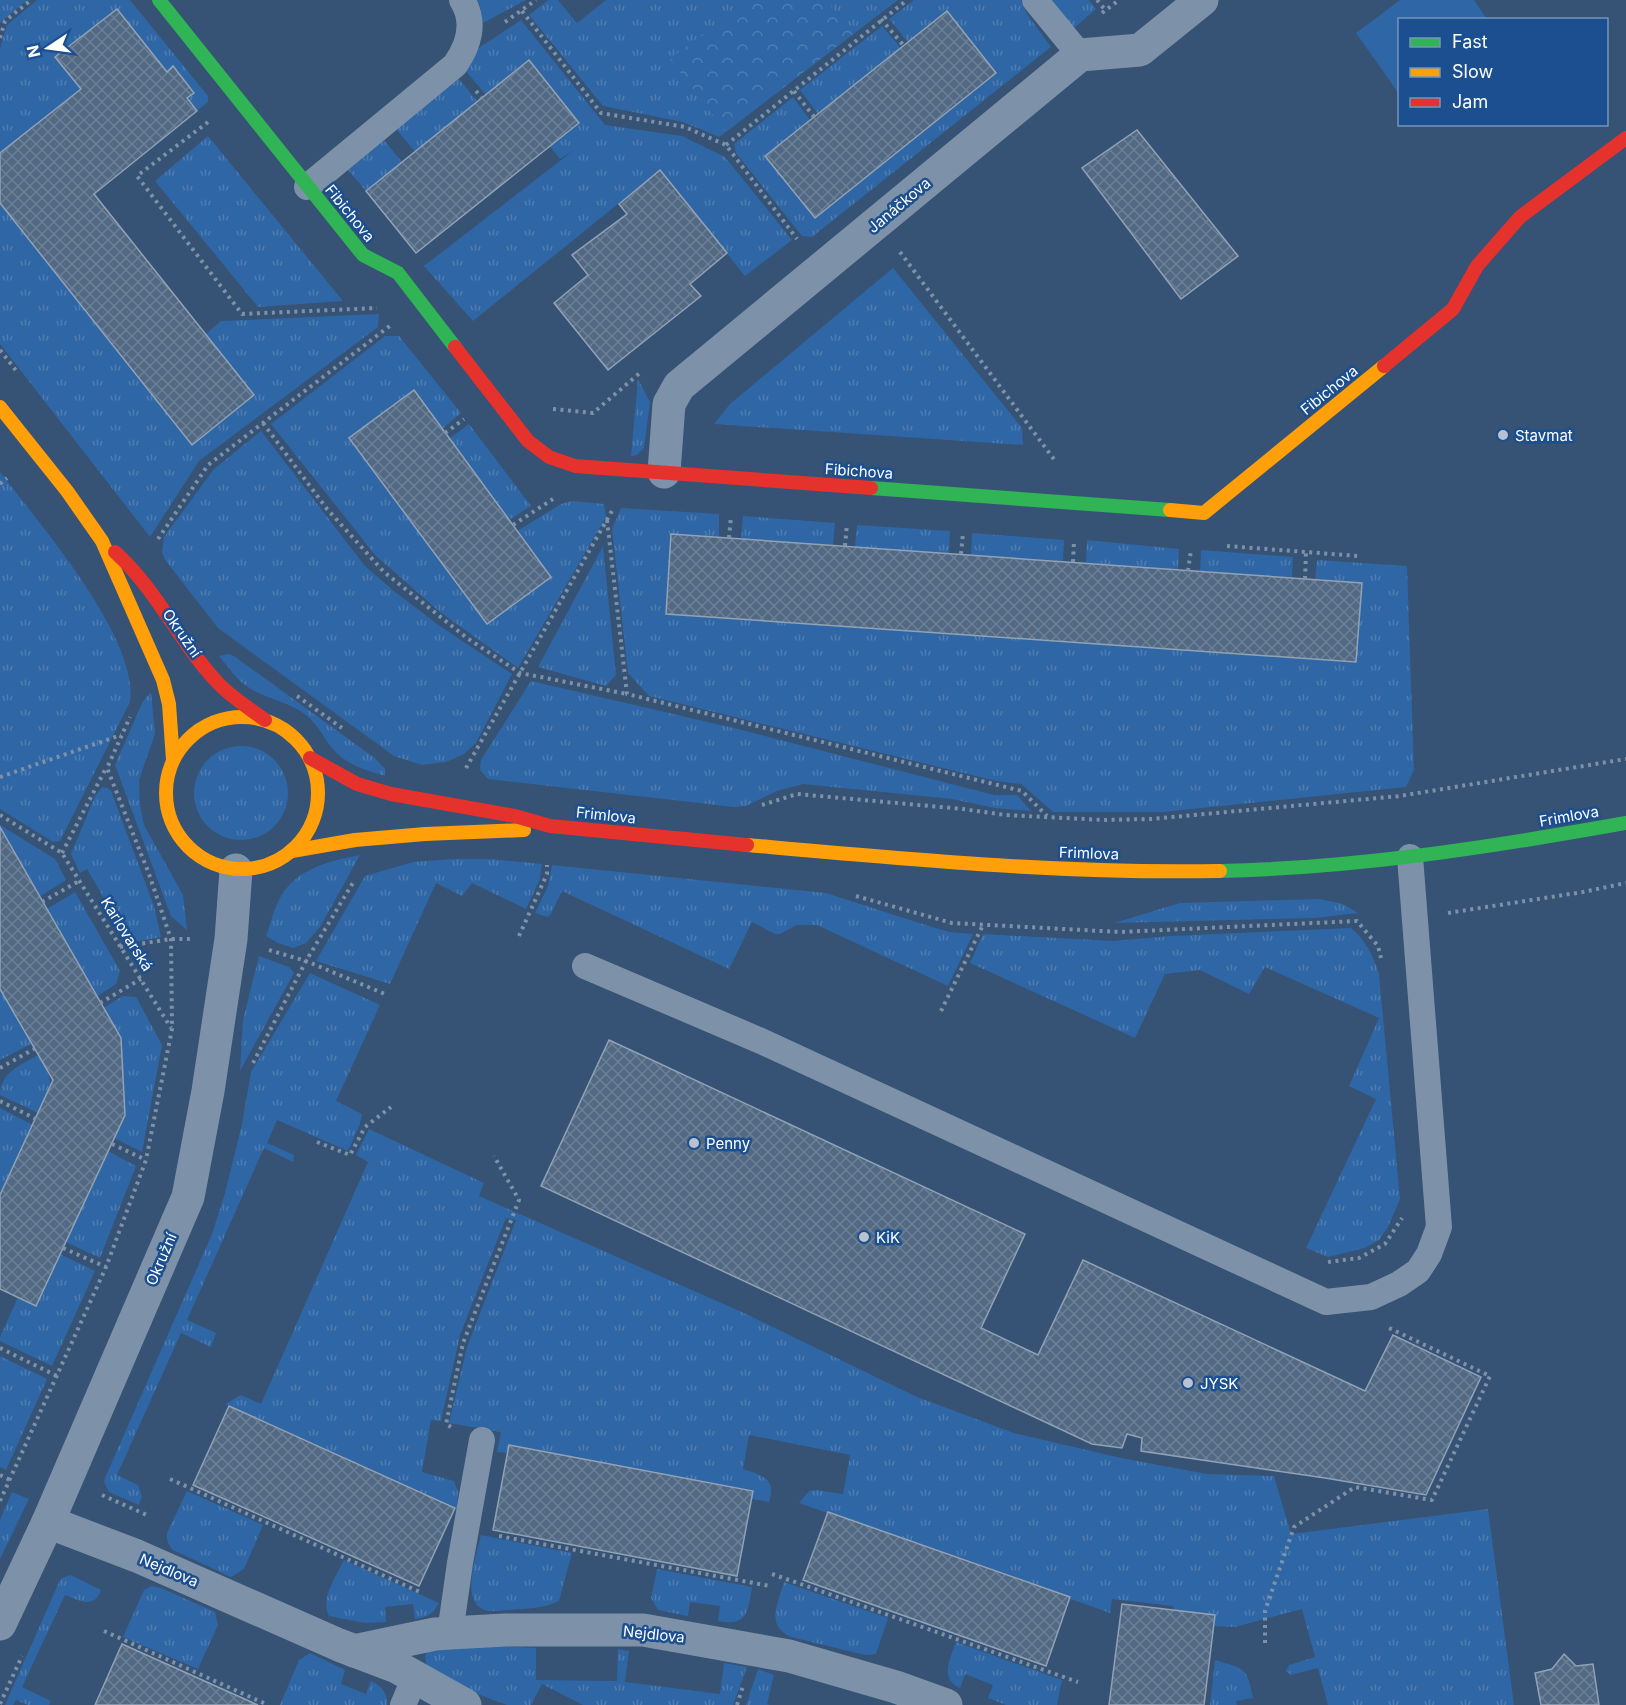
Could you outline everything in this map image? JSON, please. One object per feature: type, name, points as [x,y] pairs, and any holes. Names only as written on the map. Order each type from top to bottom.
[{"type":"main road","name":"Fibichova","points":[[159,0],[363,255],[398,273],[528,441],[549,457],[575,466],[1204,513],[1453,309],[1477,266],[1520,217],[1626,138]]},
{"type":"main road","name":"Okružní","points":[[0,407],[60,482],[102,541],[163,680],[169,704],[173,759]]},
{"type":"main road","name":"Okružní","points":[[102,541],[126,560],[142,578],[218,682],[266,721]]},
{"type":"main road","name":"Okružní","points":[[229,717],[253,717],[277,724],[296,738],[310,758],[318,782],[317,807],[309,831],[292,851],[276,862],[256,869],[236,870],[212,864],[191,851],[175,832],[167,808],[165,783],[173,759],[187,739],[207,724],[229,717]]},
{"type":"main road","name":"Frimlova","points":[[310,758],[357,784],[391,794],[515,816],[550,826],[801,851],[1060,869],[1228,871],[1318,866],[1410,857],[1530,840],[1626,823]]},
{"type":"main road","name":"Frimlova","points":[[292,851],[355,840],[425,834],[520,831],[550,826]]},
{"type":"street","points":[[1073,48],[1140,50],[1202,0]]},
{"type":"street","name":"Janáčkova","points":[[664,472],[669,404],[679,386],[878,222],[1073,48]]},
{"type":"street","name":"Okružní","points":[[0,1624],[48,1522],[188,1197],[208,1091],[231,939],[236,870]]},
{"type":"street","name":"Nejdlova","points":[[48,1522],[158,1565],[354,1651],[397,1667],[409,1691],[465,1705]]},
{"type":"street","name":"Nejdlova","points":[[354,1651],[435,1634],[452,1620],[505,1630],[643,1629],[789,1656],[896,1687],[946,1705]]},
{"type":"lane","points":[[307,187],[455,65],[463,54],[469,38],[470,18],[462,0]]},
{"type":"lane","points":[[1035,0],[1073,48]]},
{"type":"lane","points":[[585,966],[761,1041],[1326,1302],[1371,1297],[1399,1284],[1418,1270],[1429,1254],[1439,1227],[1410,857]]},
{"type":"lane","points":[[452,1620],[465,1529],[482,1440]]},
{"type":"path","points":[[0,38],[5,21],[31,0]]},
{"type":"path","points":[[726,145],[907,0]]},
{"type":"path","points":[[1097,0],[1106,11]]},
{"type":"path","points":[[1073,48],[1119,0]]},
{"type":"path","points":[[522,11],[601,113],[685,127],[726,145],[797,239]]},
{"type":"path","points":[[881,19],[904,46]]},
{"type":"path","points":[[794,91],[814,117]]},
{"type":"path","points":[[215,116],[137,176],[242,314],[382,307]]},
{"type":"path","points":[[878,222],[1087,504]]},
{"type":"path","points":[[551,409],[593,413],[647,367]]},
{"type":"path","points":[[446,433],[470,415]]},
{"type":"path","points":[[263,423],[327,509],[384,572],[468,638],[520,673],[627,694],[1022,791],[1047,816]]},
{"type":"path","points":[[513,525],[559,495]]},
{"type":"path","points":[[465,771],[618,500]]},
{"type":"path","points":[[729,538],[732,509]]},
{"type":"path","points":[[845,546],[847,518]]},
{"type":"path","points":[[607,520],[627,694]]},
{"type":"path","points":[[961,554],[963,526]]},
{"type":"path","points":[[1073,562],[1075,535]]},
{"type":"path","points":[[1188,571],[1192,543]]},
{"type":"path","points":[[1305,579],[1306,552]]},
{"type":"path","points":[[288,689],[344,730]]},
{"type":"path","points":[[62,853],[107,768],[130,715]]},
{"type":"path","points":[[0,777],[122,735]]},
{"type":"path","points":[[753,808],[797,794],[1005,815],[1104,820],[1151,819],[1400,796],[1626,759]]},
{"type":"path","points":[[0,1501],[106,1267],[146,1160],[172,1029],[171,939],[149,874],[107,768]]},
{"type":"path","name":"Karlovarská","points":[[0,815],[62,853],[178,1039]]},
{"type":"path","points":[[519,936],[547,874],[547,858]]},
{"type":"path","points":[[42,902],[79,881]]},
{"type":"path","points":[[1415,918],[1583,892],[1626,883]]},
{"type":"path","points":[[941,1011],[983,925]]},
{"type":"path","points":[[100,1003],[141,980]]},
{"type":"path","points":[[0,1068],[34,1049]]},
{"type":"path","points":[[0,1101],[36,1119]]},
{"type":"path","points":[[317,1142],[350,1155],[365,1127],[391,1107]]},
{"type":"path","points":[[112,1144],[146,1160]]},
{"type":"path","points":[[482,1440],[446,1424],[463,1343],[519,1200],[494,1156]]},
{"type":"path","points":[[63,1248],[106,1267]]},
{"type":"path","points":[[1265,1643],[1265,1611],[1294,1527],[1355,1487],[1432,1500],[1490,1376],[1384,1325],[1371,1297]]},
{"type":"path","points":[[0,1348],[57,1376]]},
{"type":"path","points":[[0,1475],[10,1480]]},
{"type":"path","points":[[170,1479],[452,1620]]},
{"type":"path","points":[[465,1529],[770,1586]]},
{"type":"path","points":[[772,1574],[1078,1682]]},
{"type":"path","points":[[104,1631],[268,1705]]},
{"type":"path","points":[[0,1704],[24,1651]]},
{"type":"green space","points":[[0,0],[27,0],[0,23]]},
{"type":"green space","points":[[37,0],[130,0],[208,96],[208,102],[197,111],[187,98],[194,92],[174,67],[167,72],[116,9],[56,57],[92,104],[0,153],[0,48],[7,25]]},
{"type":"green space","points":[[476,0],[526,0],[483,23],[480,5]]},
{"type":"green space","points":[[548,0],[558,0],[577,23],[606,0],[898,0],[719,137],[683,122],[603,106],[529,15]]},
{"type":"green space","points":[[746,0],[826,0],[853,34],[726,132],[670,59]]},
{"type":"green space","points":[[914,0],[1021,0],[1027,14],[1051,47],[812,237],[802,236],[736,153],[734,144],[793,97],[810,120],[765,156],[815,218],[996,73],[947,11],[908,42],[889,19]]},
{"type":"green space","points":[[1046,0],[1089,0],[1096,9],[1074,28]]},
{"type":"green space","points":[[1400,0],[1474,0],[1486,18],[1398,18],[1398,93],[1356,33]]},
{"type":"green space","points":[[521,20],[605,125],[682,136],[725,157],[792,240],[745,276],[660,170],[473,321],[424,266],[574,150],[560,159],[549,145],[579,123],[529,61],[486,95],[464,69],[474,51]]},
{"type":"green space","points":[[882,26],[901,48],[818,114],[800,90]]},
{"type":"green space","points":[[459,79],[477,101],[415,152],[396,129]]},
{"type":"green space","points":[[208,136],[343,301],[258,307],[155,181]]},
{"type":"green space","points":[[384,140],[402,162],[366,191],[348,170]]},
{"type":"green space","points":[[0,203],[192,445],[254,395],[206,334],[221,321],[379,314],[378,327],[199,461],[150,537],[0,344]]},
{"type":"green space","points":[[893,268],[1022,428],[1023,445],[714,424],[730,404]]},
{"type":"green space","points":[[385,336],[399,336],[461,413],[442,429],[414,390],[349,438],[487,624],[551,577],[517,531],[561,504],[572,501],[604,504],[606,517],[518,668],[440,612],[376,556],[271,424]]},
{"type":"green space","points":[[638,379],[650,402],[644,448],[637,455],[631,456]]},
{"type":"green space","points":[[469,424],[531,506],[509,520],[450,438]]},
{"type":"green space","points":[[261,431],[365,566],[440,626],[512,674],[476,743],[464,754],[446,762],[422,765],[394,756],[218,628],[166,561],[162,553],[164,537],[214,469]]},
{"type":"green space","points":[[0,472],[83,582],[119,647],[129,676],[130,702],[60,841],[53,842],[0,809]]},
{"type":"green space","points":[[621,508],[719,514],[719,537],[671,534],[666,614],[1356,662],[1362,583],[1315,579],[1317,560],[1407,566],[1414,770],[1406,787],[1163,812],[1053,812],[1021,784],[996,781],[649,696],[628,673],[612,529]]},
{"type":"green space","points":[[743,516],[835,523],[833,545],[741,539]]},
{"type":"green space","points":[[857,525],[950,531],[949,554],[855,547]]},
{"type":"green space","points":[[972,533],[1064,540],[1063,561],[971,555]]},
{"type":"green space","points":[[1087,540],[1179,549],[1178,570],[1086,563]]},
{"type":"green space","points":[[603,546],[616,675],[606,686],[538,667]]},
{"type":"green space","points":[[1201,550],[1293,557],[1292,578],[1200,571]]},
{"type":"green space","points":[[228,654],[234,656],[376,759],[385,769],[385,776],[343,759],[306,715],[246,686],[219,656]]},
{"type":"green space","points":[[531,681],[738,729],[994,795],[1017,795],[1031,811],[995,808],[952,799],[803,784],[777,791],[746,806],[734,807],[488,779],[480,770],[481,760]]},
{"type":"green space","points":[[151,692],[155,734],[139,780],[140,805],[144,825],[183,895],[187,930],[171,916],[115,765],[143,701]]},
{"type":"green space","points":[[241,746],[259,750],[274,760],[284,775],[288,793],[284,811],[274,826],[259,836],[241,840],[223,836],[208,826],[198,811],[194,793],[198,775],[208,760],[223,750]]},
{"type":"green space","points":[[102,787],[111,791],[154,906],[161,937],[130,943],[87,869],[80,873],[71,854],[95,796]]},
{"type":"green space","points":[[0,825],[55,859],[66,880],[39,897],[0,858]]},
{"type":"green space","points":[[360,855],[320,927],[306,943],[293,948],[266,936],[281,896],[296,879],[326,863]]},
{"type":"green space","points":[[490,859],[542,864],[540,879],[526,909],[472,883],[462,896],[436,883],[390,984],[316,961],[365,876],[413,862]]},
{"type":"green space","points":[[552,865],[826,893],[932,927],[950,932],[973,934],[948,986],[817,925],[797,925],[780,934],[775,934],[752,922],[729,969],[562,891],[548,917],[535,913],[548,886]]},
{"type":"green space","points":[[75,892],[120,971],[116,984],[96,997],[47,909]]},
{"type":"green space","points":[[1319,899],[1343,904],[1358,913],[1315,918],[1114,923],[1180,903]]},
{"type":"green space","points":[[1351,928],[1361,937],[1379,974],[1400,1199],[1388,1227],[1379,1240],[1365,1248],[1328,1257],[1306,1248],[1376,1099],[1349,1086],[1379,1018],[1265,967],[1249,994],[1200,970],[1165,974],[1135,1038],[970,963],[983,934],[1113,941],[1171,936]]},
{"type":"green space","points":[[259,956],[289,967],[294,973],[240,1071],[243,1020]]},
{"type":"green space","points":[[310,973],[380,1005],[336,1101],[362,1114],[360,1124],[348,1151],[277,1120],[267,1143],[294,1155],[293,1162],[264,1148],[187,1320],[216,1333],[211,1347],[181,1333],[117,1475],[138,1485],[142,1496],[139,1505],[109,1492],[104,1482],[105,1478],[212,1234],[242,1124],[251,1072]]},
{"type":"green space","points":[[0,989],[31,1044],[0,1060]]},
{"type":"green space","points":[[123,996],[136,997],[162,1045],[142,1152],[114,1138],[103,1008]]},
{"type":"green space","points":[[38,1055],[48,1072],[50,1083],[38,1113],[0,1095],[1,1087],[8,1075]]},
{"type":"green space","points":[[0,1108],[33,1125],[0,1195]]},
{"type":"green space","points":[[369,1129],[484,1183],[479,1196],[744,1313],[917,1397],[1014,1433],[1121,1458],[1207,1474],[1274,1476],[1291,1534],[1488,1509],[1514,1705],[1328,1705],[1318,1668],[1291,1675],[1286,1671],[1289,1665],[1315,1657],[1302,1609],[1235,1627],[1214,1626],[1215,1616],[1174,1610],[1173,1606],[1112,1599],[1110,1613],[799,1503],[809,1491],[843,1494],[850,1455],[749,1435],[743,1469],[766,1479],[771,1488],[769,1502],[752,1499],[752,1491],[509,1445],[508,1453],[497,1452],[501,1432],[449,1423],[467,1347],[516,1220],[506,1218],[460,1335],[441,1421],[431,1420],[422,1472],[454,1481],[458,1492],[457,1509],[225,1404],[241,1395],[261,1404],[368,1162],[356,1155]]},
{"type":"green space","points":[[108,1151],[136,1166],[100,1258],[66,1242]]},
{"type":"green space","points":[[60,1254],[95,1271],[52,1366],[0,1341],[0,1337],[18,1297],[36,1306]]},
{"type":"green space","points":[[0,1356],[47,1379],[6,1470],[0,1467]]},
{"type":"green space","points":[[187,1491],[263,1525],[244,1569],[231,1577],[173,1550],[170,1546],[167,1533]]},
{"type":"green space","points":[[12,1492],[29,1499],[0,1559],[0,1520]]},
{"type":"green space","points":[[481,1535],[572,1553],[559,1601],[535,1608],[496,1611],[482,1609],[476,1604],[471,1586]]},
{"type":"green space","points":[[344,1560],[439,1603],[429,1615],[415,1619],[413,1604],[385,1607],[386,1622],[365,1623],[329,1616],[326,1602],[333,1580]]},
{"type":"green space","points":[[657,1569],[752,1587],[747,1610],[740,1619],[728,1622],[718,1621],[720,1606],[690,1602],[688,1616],[658,1610],[651,1598]]},
{"type":"green space","points":[[71,1575],[101,1590],[98,1596],[90,1602],[65,1595],[22,1687],[51,1701],[49,1705],[28,1705],[16,1700],[13,1705],[5,1705],[59,1582],[62,1578]]},
{"type":"green space","points":[[784,1582],[888,1618],[876,1654],[865,1655],[791,1637],[783,1632],[778,1626],[776,1613]]},
{"type":"green space","points":[[151,1586],[161,1588],[215,1612],[218,1625],[198,1669],[123,1637],[144,1590]]},
{"type":"green space","points":[[956,1642],[1062,1680],[1057,1705],[1006,1705],[988,1698],[993,1685],[965,1674],[960,1688],[954,1684],[948,1674]]},
{"type":"green space","points":[[447,1643],[536,1648],[536,1680],[617,1681],[618,1649],[629,1651],[625,1682],[720,1694],[724,1663],[747,1667],[733,1705],[583,1705],[542,1684],[531,1705],[507,1705],[443,1681],[427,1670],[425,1656],[428,1651]]},
{"type":"green space","points":[[310,1653],[345,1670],[341,1684],[366,1694],[371,1681],[378,1685],[384,1690],[387,1705],[280,1705],[299,1660]]},
{"type":"green space","points":[[1215,1660],[1243,1670],[1249,1680],[1253,1698],[1236,1701],[1237,1705],[1210,1705]]},
{"type":"green space","points":[[758,1669],[774,1675],[767,1704],[770,1705],[746,1705]]},
{"type":"building","points":[[117,9],[167,72],[173,66],[194,93],[187,98],[197,111],[94,194],[254,395],[192,445],[0,203],[0,153],[81,89],[55,57]]},
{"type":"building","points":[[947,11],[996,73],[815,218],[765,156]]},
{"type":"building","points":[[529,60],[579,123],[416,253],[366,191]]},
{"type":"building","points":[[1137,130],[1238,256],[1181,299],[1082,168]]},
{"type":"building","points":[[660,170],[727,253],[690,284],[701,296],[608,370],[554,303],[588,275],[572,255],[627,214],[619,204]]},
{"type":"building","points":[[414,390],[551,577],[487,624],[349,438]]},
{"type":"building","points":[[671,534],[1362,583],[1356,662],[666,614]]},
{"type":"building","points":[[0,827],[121,1038],[125,1115],[36,1306],[0,1289],[0,1195],[53,1080],[0,989]]},
{"type":"building","points":[[609,1040],[1025,1234],[981,1328],[1038,1355],[1083,1260],[1365,1391],[1393,1335],[1481,1377],[1426,1495],[1141,1451],[1142,1438],[1127,1434],[1122,1448],[1092,1444],[541,1186]]},
{"type":"building","points":[[229,1406],[455,1508],[419,1586],[193,1485]]},
{"type":"building","points":[[509,1445],[753,1491],[737,1576],[493,1530]]},
{"type":"building","points":[[828,1512],[1070,1597],[1046,1666],[803,1580]]},
{"type":"building","points":[[1122,1604],[1215,1615],[1204,1705],[1109,1705]]},
{"type":"building","points":[[122,1644],[258,1705],[95,1705]]},
{"type":"building","points":[[1564,1654],[1576,1666],[1593,1664],[1599,1705],[1541,1705],[1535,1673],[1552,1669]]},
{"type":"traffic: fast","points":[[159,0],[363,255],[398,273],[455,347]]},
{"type":"traffic: fast","points":[[871,488],[1170,510]]},
{"type":"traffic: fast","points":[[1220,871],[1322,866],[1424,855],[1626,823]]},
{"type":"traffic: slow","points":[[1170,510],[1204,513],[1384,366]]},
{"type":"traffic: slow","points":[[0,407],[67,491],[102,541],[163,680],[169,704],[173,760]]},
{"type":"traffic: slow","points":[[242,717],[271,722],[296,739],[313,764],[318,793],[313,822],[296,847],[271,864],[242,869],[213,864],[188,847],[171,822],[166,793],[171,764],[188,739],[213,722],[242,717]]},
{"type":"traffic: slow","points":[[292,851],[355,840],[425,834],[524,830]]},
{"type":"traffic: slow","points":[[747,845],[1042,868],[1220,871]]},
{"type":"traffic: jam","points":[[1384,366],[1453,309],[1477,266],[1520,217],[1626,138]]},
{"type":"traffic: jam","points":[[455,347],[528,441],[549,457],[575,466],[871,488]]},
{"type":"traffic: jam","points":[[115,552],[144,583],[192,651],[218,683],[234,698],[265,720]]},
{"type":"traffic: jam","points":[[310,758],[357,784],[391,794],[515,816],[550,826],[747,845]]},
{"type":"place","name":"Stavmat","points":[[1503,435]]},
{"type":"place","name":"Penny","points":[[694,1143]]},
{"type":"place","name":"KiK","points":[[864,1237]]},
{"type":"place","name":"JYSK","points":[[1188,1383]]}]
